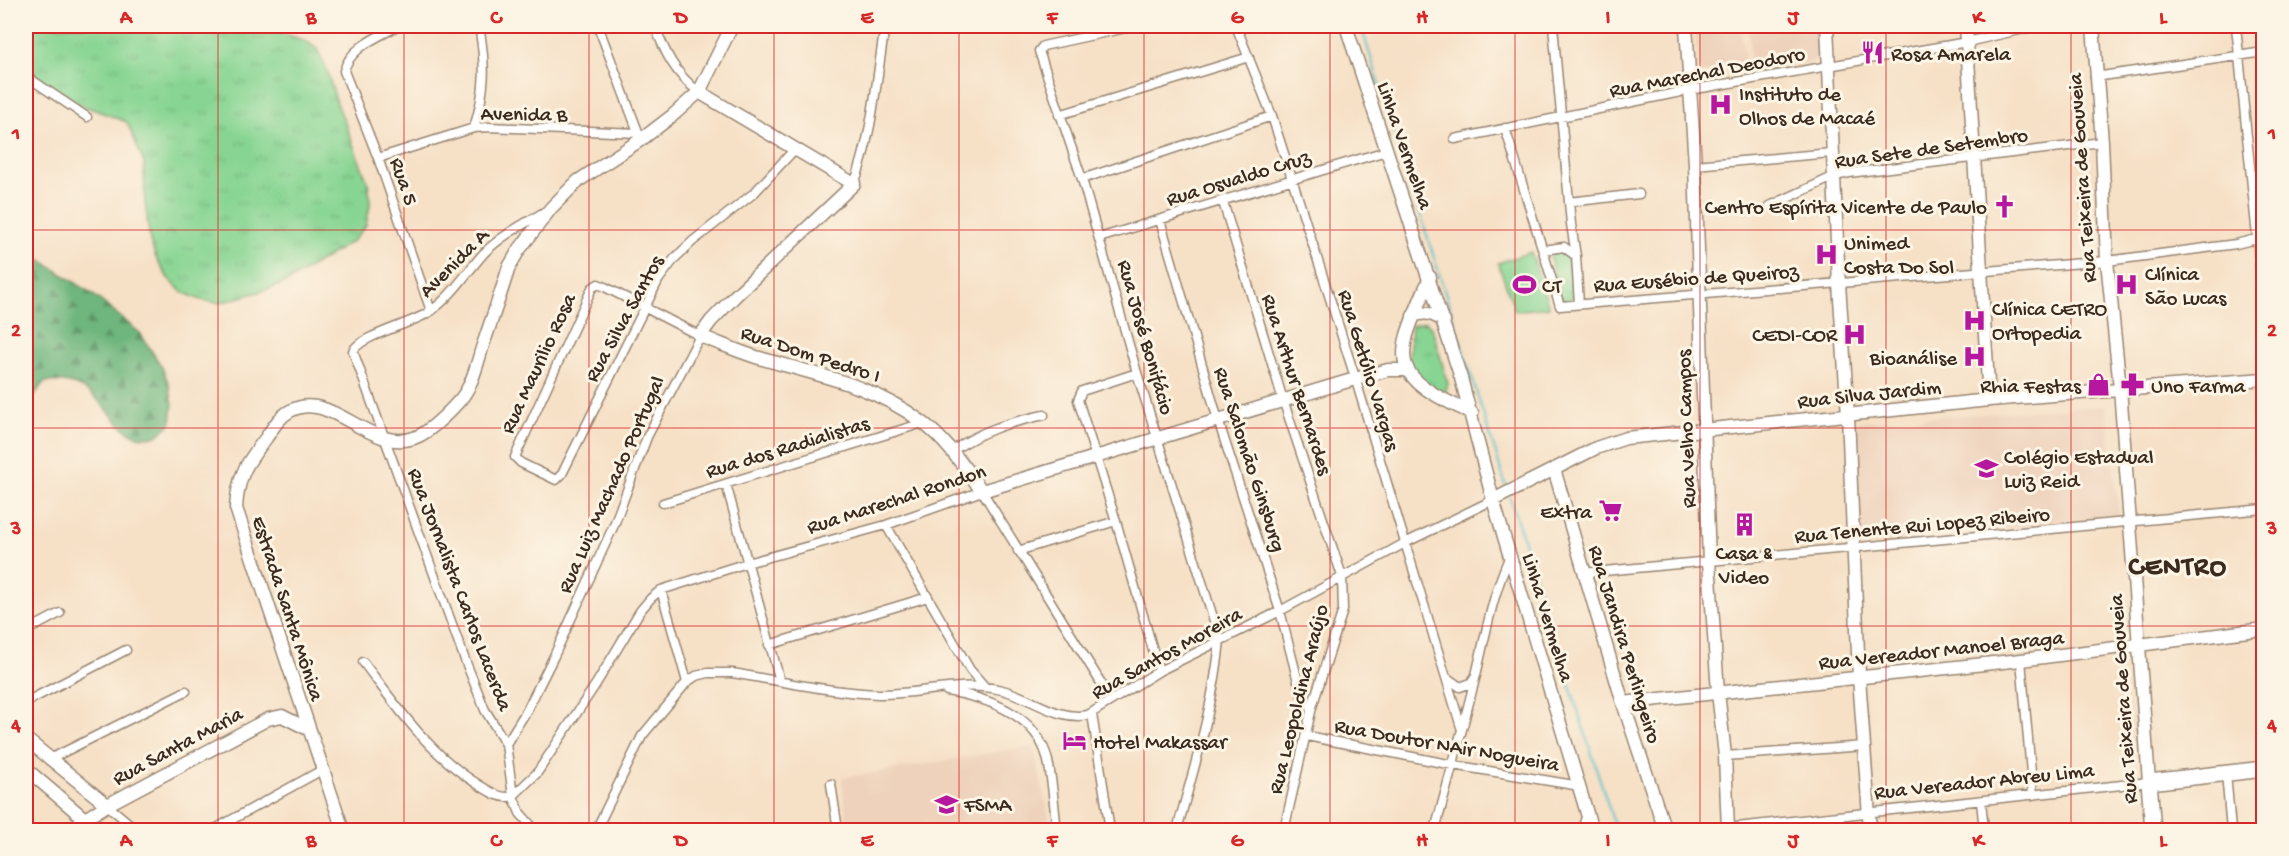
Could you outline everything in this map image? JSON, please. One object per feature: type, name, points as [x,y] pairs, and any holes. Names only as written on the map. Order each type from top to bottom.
[{"type":"highway","name":"Rua Vereador Abreu Lima","points":[[2149,782],[2264,769]]},
{"type":"highway","name":"Rua Teixeira de Gouveia","points":[[2149,782],[2153,831]]},
{"type":"main road","points":[[718,26],[725,42]]},
{"type":"main road","points":[[732,26],[699,92],[854,184]]},
{"type":"main road","name":"Linha Vermelha","points":[[1346,26],[1430,277],[1472,413],[1503,495],[1510,556],[1592,831]]},
{"type":"main road","name":"Rua Velho Campos","points":[[1686,26],[1695,165],[1709,562],[1725,756],[1728,829]]},
{"type":"main road","points":[[1827,26],[1839,284],[1848,415],[1859,677],[1870,831]]},
{"type":"main road","points":[[1966,26],[1989,400]]},
{"type":"main road","name":"Rua Teixeira de Gouveia","points":[[2092,26],[2102,142],[2107,261],[2120,388],[2149,782]]},
{"type":"main road","name":"Estrada Santa Mônica","points":[[343,831],[236,508],[238,486],[246,465],[278,421],[291,411],[315,408],[329,411],[385,439],[399,441],[411,439],[426,432],[461,399],[471,380],[510,267],[519,250],[551,208],[578,181],[686,104],[699,92]]},
{"type":"main road","name":"Rua Luiz Machado Portugal","points":[[700,336],[735,296],[854,184]]},
{"type":"main road","points":[[1430,277],[1407,329],[1403,358],[1407,370],[1416,382],[1432,394],[1472,413]]},
{"type":"main road","points":[[1413,316],[1430,313],[1444,321]]},
{"type":"main road","name":"Rua Dom Pedro I","points":[[700,336],[754,356],[867,389],[889,400],[923,423],[952,451],[982,491]]},
{"type":"main road","points":[[1388,370],[1403,358]]},
{"type":"main road","points":[[1388,370],[1407,370]]},
{"type":"main road","name":"Rua Marechal Rondon","points":[[982,491],[1096,455],[1388,370]]},
{"type":"main road","points":[[1432,394],[1443,396],[1453,392],[1461,378]]},
{"type":"main road","name":"Rua Silva Jardim","points":[[1503,495],[1596,448],[1626,438],[1989,400],[2120,388],[2264,379]]},
{"type":"main road","name":"Rua Jandira Perlingeiro","points":[[1554,469],[1583,573],[1665,831]]},
{"type":"main road","name":"Rua Vereador Manoel Braga","points":[[1623,703],[2021,660],[2264,629]]},
{"type":"main road","name":"Rua Santa Maria","points":[[68,831],[107,805],[268,719],[282,716],[308,729]]},
{"type":"main road","points":[[26,739],[107,805]]},
{"type":"main road","points":[[26,769],[86,819]]},
{"type":"street","name":"Rua 5","points":[[398,26],[355,52],[346,63],[346,77],[378,158],[431,311]]},
{"type":"street","points":[[474,128],[482,100],[485,59],[479,26]]},
{"type":"street","points":[[598,26],[640,136]]},
{"type":"street","points":[[654,26],[675,71],[699,92]]},
{"type":"street","points":[[854,184],[861,167],[885,26]]},
{"type":"street","points":[[1091,30],[1135,26]]},
{"type":"street","name":"Rua Getúlio Vargas","points":[[1236,26],[1272,116],[1461,727]]},
{"type":"street","points":[[1553,26],[1579,304]]},
{"type":"street","name":"Rua Marechal Deodoro","points":[[1455,139],[1690,90],[1966,42],[2037,26]]},
{"type":"street","points":[[2236,26],[2260,238],[2264,307]]},
{"type":"street","name":"Rua José Bonifácio","points":[[1091,30],[1043,45],[1039,51],[1082,178],[1137,373],[1220,640]]},
{"type":"street","points":[[2095,77],[2264,51]]},
{"type":"street","points":[[1059,115],[1249,57]]},
{"type":"street","points":[[26,76],[87,117]]},
{"type":"street","points":[[1082,178],[1272,116]]},
{"type":"street","name":"Avenida B","points":[[378,158],[474,128],[640,136]]},
{"type":"street","points":[[1505,128],[1543,250],[1564,247],[1576,256]]},
{"type":"street","name":"Rua Sete de Setembro","points":[[1770,206],[1834,176],[2102,142]]},
{"type":"street","name":"Rua Silva Santos","points":[[562,474],[644,308],[675,258],[754,193],[794,150]]},
{"type":"street","name":"Rua Osvaldo Cruz","points":[[1099,238],[1386,151]]},
{"type":"street","points":[[1695,165],[1832,153]]},
{"type":"street","points":[[1569,202],[1639,194]]},
{"type":"street","name":"Rua Arthur Bernardes","points":[[1223,201],[1283,400],[1342,576]]},
{"type":"street","name":"Avenida A","points":[[354,357],[353,351],[361,342],[431,311],[499,240],[551,208]]},
{"type":"street","name":"Rua Salomão Ginsburg","points":[[1160,220],[1218,420],[1280,611],[1302,697],[1312,706]]},
{"type":"street","points":[[1564,247],[1571,224]]},
{"type":"street","name":"Rua Eusébio de Queiroz","points":[[1543,250],[1560,306],[2107,261],[2236,244],[2260,238]]},
{"type":"street","name":"Rua Maurilio Rosa","points":[[562,474],[556,480],[551,479],[521,463],[515,457],[516,452],[592,288],[598,284],[603,286]]},
{"type":"street","name":"Rua Dom Pedro I","points":[[603,286],[700,336]]},
{"type":"street","name":"Rua Luiz Machado Portugal","points":[[506,744],[527,710],[554,656],[614,525],[647,437],[700,336]]},
{"type":"street","name":"Rua Jornalista Carlos Lacerda","points":[[354,357],[465,660],[485,710],[506,744],[513,796],[520,813],[534,831]]},
{"type":"street","points":[[1137,373],[1082,391],[1078,400],[1159,671]]},
{"type":"street","points":[[952,451],[988,429],[1044,415]]},
{"type":"street","name":"Rua dos Radialistas","points":[[663,503],[923,423]]},
{"type":"street","points":[[726,484],[780,681]]},
{"type":"street","points":[[982,491],[1111,699]]},
{"type":"street","name":"Rua Marechal Rondon","points":[[513,796],[537,773],[596,684],[640,611],[661,590],[747,563],[886,525],[982,491]]},
{"type":"street","name":"Rua Santos Moreira","points":[[687,682],[696,676],[719,672],[881,694],[964,686],[985,687],[1003,690],[1068,716],[1079,717],[1092,714],[1111,699],[1159,671],[1280,611],[1405,543],[1503,495]]},
{"type":"street","name":"Rua Tenente Rui Lopez Ribeiro","points":[[1583,573],[2264,509]]},
{"type":"street","points":[[1018,551],[1116,521]]},
{"type":"street","points":[[886,525],[970,670],[985,687]]},
{"type":"street","points":[[1435,831],[1497,585],[1510,556]]},
{"type":"street","name":"Rua Leopoldina Araújo","points":[[1284,831],[1312,706],[1343,610],[1342,576]]},
{"type":"street","points":[[1497,585],[1511,581],[1518,584]]},
{"type":"street","points":[[597,831],[642,736],[687,682],[661,590]]},
{"type":"street","points":[[769,645],[928,597]]},
{"type":"street","points":[[26,631],[60,613]]},
{"type":"street","points":[[1177,831],[1206,718],[1218,664],[1220,640]]},
{"type":"street","points":[[26,702],[126,650]]},
{"type":"street","points":[[2021,660],[2033,795]]},
{"type":"street","points":[[363,662],[415,731],[447,762],[491,792],[505,797],[513,796]]},
{"type":"street","points":[[1444,676],[1460,687],[1471,683],[1476,675]]},
{"type":"street","points":[[936,689],[977,698],[1001,707],[1015,714],[1027,725],[1048,759],[1057,831]]},
{"type":"street","points":[[50,759],[186,691]]},
{"type":"street","points":[[1092,714],[1110,831]]},
{"type":"street","name":"Rua Doutor NAir Nogueira","points":[[1306,736],[1453,765],[1580,786]]},
{"type":"street","points":[[1725,756],[1865,746]]},
{"type":"street","points":[[213,831],[322,770]]},
{"type":"street","points":[[2226,773],[2231,831]]},
{"type":"street","name":"Rua Vereador Abreu Lima","points":[[1709,831],[2149,782]]},
{"type":"street","points":[[831,784],[838,831]]},
{"type":"street","points":[[1981,801],[1984,831]]},
{"type":"street","points":[[107,805],[137,831]]},
{"type":"street","points":[[1582,831],[1587,814]]},
{"type":"street","points":[[86,819],[100,831]]},
{"type":"shaded area","points":[[1694,26],[1815,26],[1821,60],[1752,73],[1748,29],[1741,32],[1746,66],[1700,73]]},
{"type":"shaded area","name":"Colégio Estadual Luiz Reid","points":[[2106,406],[2119,515],[1862,547],[1855,422]]},
{"type":"shaded area","name":"FSMA","points":[[1033,746],[1052,830],[848,830],[842,778]]},
{"type":"green space","points":[[26,26],[259,26],[304,40],[317,49],[325,65],[369,186],[370,205],[366,225],[354,240],[289,281],[272,288],[220,303],[201,300],[182,292],[168,278],[157,260],[150,241],[145,202],[144,163],[127,122],[76,103],[26,74]]},
{"type":"green space","points":[[26,250],[91,293],[140,333],[162,367],[173,404],[171,423],[157,436],[140,437],[125,429],[85,389],[67,382],[44,382],[35,395],[27,418],[31,477],[26,515]]},
{"type":"green space","points":[[1559,251],[1567,255],[1575,294],[1568,302],[1560,296],[1550,259],[1552,254]]},
{"type":"green space","name":"CT","points":[[1531,252],[1549,307],[1515,311],[1498,263]]},
{"type":"green space","points":[[1426,322],[1432,328],[1448,384],[1445,393],[1438,395],[1408,367],[1412,325]]},
{"type":"waterway","points":[[1361,26],[1507,489]]},
{"type":"waterway","points":[[1510,498],[1616,830]]},
{"type":"place","name":"Rosa Amarela","points":[[1873,53]]},
{"type":"place","name":"Instituto de Olhos de Macaé","points":[[1721,105]]},
{"type":"place","name":"Centro Espírita Vicente de Paulo","points":[[2005,206]]},
{"type":"place","name":"Unimed Costa Do Sol","points":[[1826,254]]},
{"type":"place","name":"CT","points":[[1524,285]]},
{"type":"place","name":"Clínica São Lucas","points":[[2127,285]]},
{"type":"place","name":"Clínica CETRO Ortopedia","points":[[1974,320]]},
{"type":"place","name":"CEDI-COR","points":[[1855,334]]},
{"type":"place","name":"Bioanálise","points":[[1975,357]]},
{"type":"place","name":"Rhia Festas","points":[[2099,385]]},
{"type":"place","name":"Uno Farma","points":[[2133,385]]},
{"type":"place","name":"Colégio Estadual Luiz Reid","points":[[1986,468]]},
{"type":"place","name":"Extra","points":[[1610,511]]},
{"type":"place","name":"Casa & Video","points":[[1744,524]]},
{"type":"place","name":"Hotel Makassar","points":[[1075,741]]},
{"type":"place","name":"FSMA","points":[[946,804]]},
{"type":"district","name":"CENTRO","points":[[2178,565]]}]
